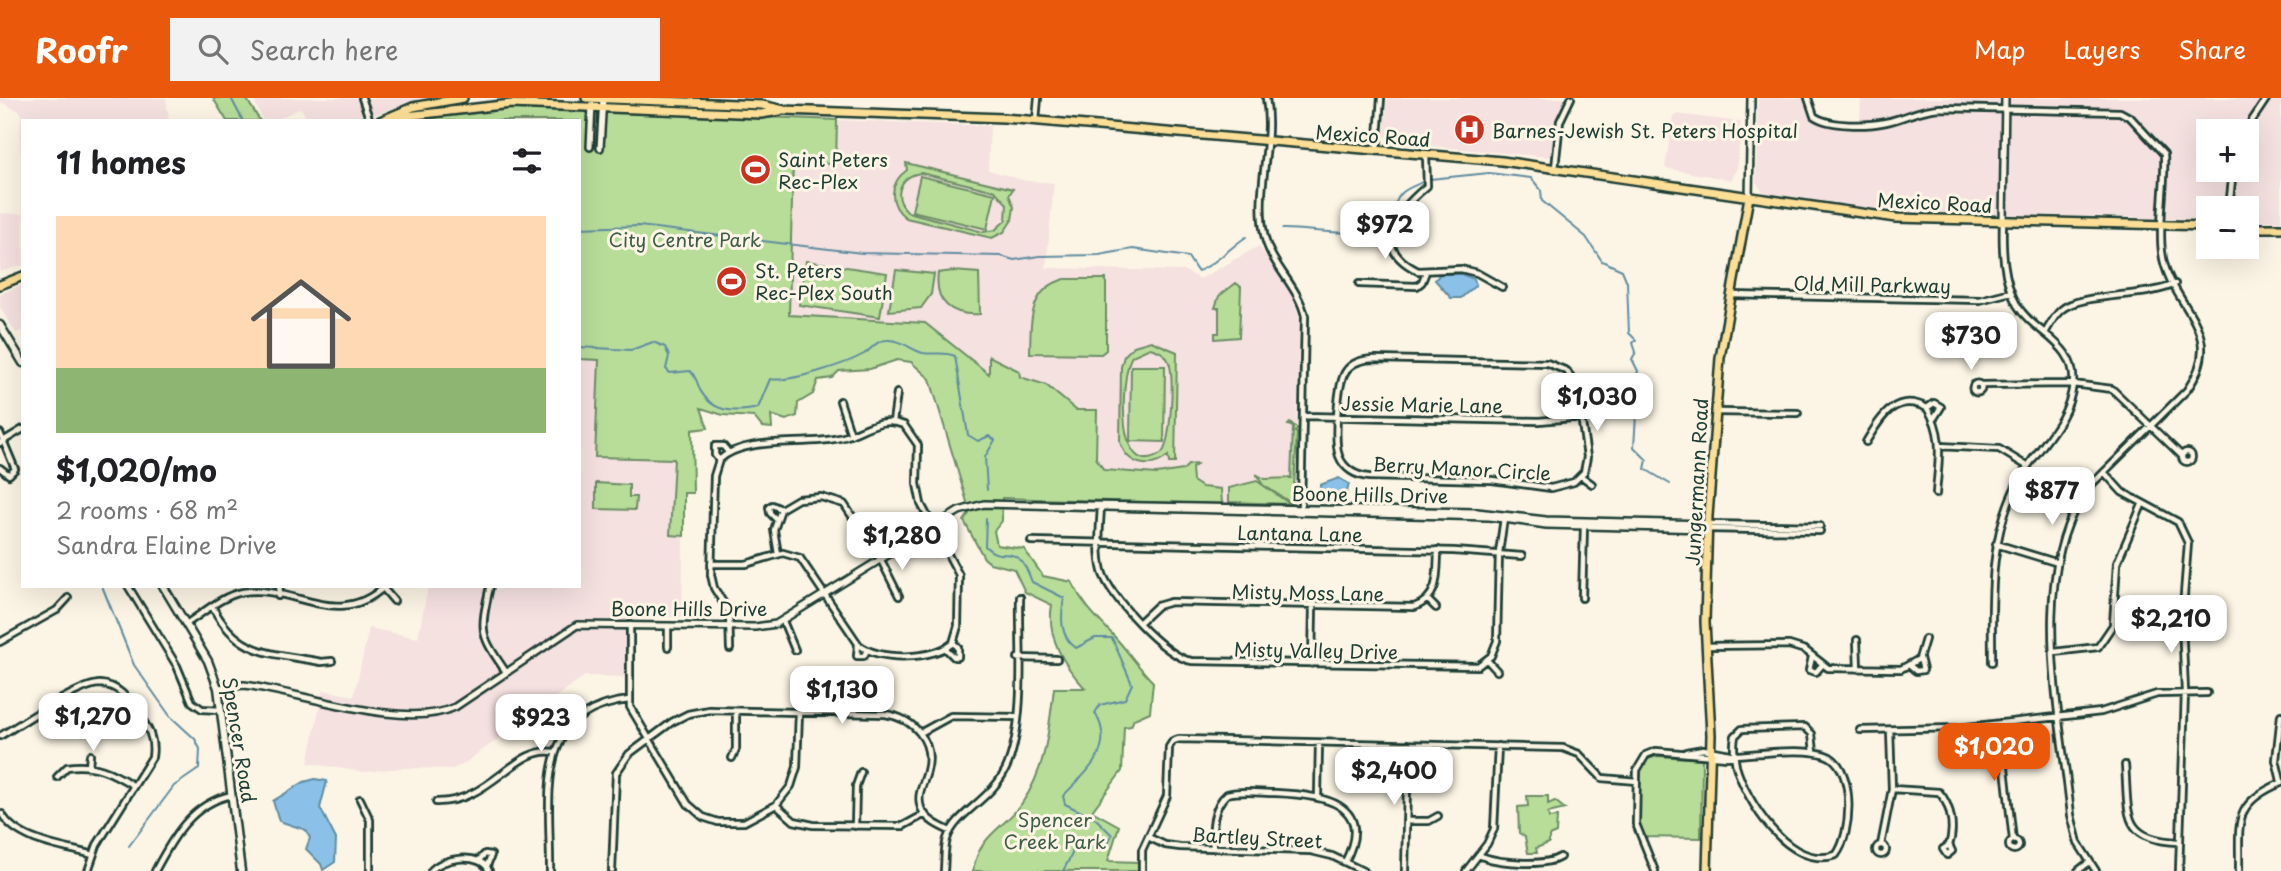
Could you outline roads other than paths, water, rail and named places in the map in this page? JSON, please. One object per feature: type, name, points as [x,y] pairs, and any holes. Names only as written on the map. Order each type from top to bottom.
[{"type":"main road","name":"Mexico Road","points":[[388,118],[413,107],[463,98]]},
{"type":"main road","name":"Mexico Road","points":[[586,98],[1036,121],[1426,155],[1555,168],[1895,218],[2196,226]]},
{"type":"main road","name":"Mexico Road","points":[[388,118],[495,104],[761,114],[785,110]]},
{"type":"main road","name":"Jungermann Road","points":[[1707,871],[1711,753],[1706,646],[1708,527],[1715,412],[1720,358],[1749,197]]},
{"type":"main road","points":[[2259,228],[2281,228]]},
{"type":"main road","points":[[0,285],[21,277]]},
{"type":"main road","points":[[0,325],[21,360]]},
{"type":"main road","name":"Spencer Road","points":[[164,588],[208,661],[218,688],[241,871]]},
{"type":"street","points":[[362,98],[369,119]]},
{"type":"street","points":[[590,147],[593,98]]},
{"type":"street","points":[[600,148],[603,98]]},
{"type":"street","points":[[1036,121],[1038,98]]},
{"type":"street","points":[[1266,98],[1268,142],[1263,232],[1269,250],[1295,289],[1303,307],[1301,511]]},
{"type":"street","points":[[1377,151],[1381,98]]},
{"type":"street","points":[[1555,168],[1560,121],[1571,98]]},
{"type":"street","name":"Jungermann Road","points":[[1749,197],[1751,98]]},
{"type":"street","points":[[1808,98],[1814,116],[1829,122],[1886,122],[1932,108],[2115,111],[2131,118],[2164,154],[2164,262],[2196,321],[2203,358],[2196,377],[2187,390],[2104,472],[2075,505],[2055,562],[2054,652],[2072,823],[2088,863],[2096,871]]},
{"type":"street","points":[[1992,662],[1992,573],[1996,544],[2011,497],[2027,466],[2062,423],[2073,384],[2067,354],[2028,320],[2011,292],[2003,252],[2005,98]]},
{"type":"street","points":[[2253,119],[2267,98]]},
{"type":"street","points":[[1426,155],[1427,186],[1409,201],[1398,216],[1390,239],[1394,253],[1404,263],[1426,272],[1461,269],[1478,273],[1502,287]]},
{"type":"street","points":[[1359,285],[1417,286],[1426,272]]},
{"type":"street","points":[[2045,333],[2056,316],[2068,305],[2155,292],[2175,284]]},
{"type":"street","name":"Old Mill Parkway","points":[[1731,295],[1980,300],[2011,292]]},
{"type":"street","points":[[1343,361],[1349,367],[1364,360],[1547,363],[1567,371],[1576,383],[1582,417],[1587,457],[1581,476],[1592,484]]},
{"type":"street","points":[[1567,371],[1573,365]]},
{"type":"street","name":"Berry Manor Circle","points":[[1349,367],[1339,387],[1340,457],[1350,470],[1362,476],[1492,480],[1559,488],[1581,476]]},
{"type":"street","points":[[1981,385],[2073,384],[2112,390],[2182,456]]},
{"type":"street","points":[[892,422],[897,393]]},
{"type":"street","points":[[840,401],[851,435]]},
{"type":"street","points":[[1866,442],[1882,415],[1894,406],[1908,403],[1927,408],[1934,418],[1939,435],[1936,494]]},
{"type":"street","points":[[1927,408],[1934,403],[1941,407],[1934,418]]},
{"type":"street","points":[[1715,412],[1798,414]]},
{"type":"street","name":"Jessie Marie Lane","points":[[1304,416],[1539,421],[1582,417]]},
{"type":"street","points":[[712,564],[746,565],[778,554],[794,555],[805,562],[858,643],[867,650],[920,654],[946,649],[953,643],[958,626],[959,575],[955,562],[933,527],[918,492],[916,440],[904,425],[892,422],[877,423],[851,435],[728,452],[719,460],[713,475],[712,564],[712,580],[728,608],[730,649]]},
{"type":"street","points":[[2,441],[21,430]]},
{"type":"street","points":[[0,433],[15,469],[9,475],[0,468]]},
{"type":"street","points":[[719,460],[715,454],[715,446],[723,446],[728,452]]},
{"type":"street","points":[[1938,446],[1999,449],[2027,466]]},
{"type":"street","points":[[2104,472],[2122,492],[2178,522],[2188,542],[2182,621],[2185,692],[2179,871]]},
{"type":"street","points":[[778,554],[774,530],[781,509],[798,499],[828,497],[848,508],[881,560],[899,596]]},
{"type":"street","points":[[776,519],[770,513],[769,507],[772,505],[781,509]]},
{"type":"street","points":[[2054,652],[2088,650],[2105,640],[2113,625],[2119,556],[2142,505]]},
{"type":"street","name":"Boone Hills Drive","points":[[218,688],[252,687],[390,713],[426,716],[456,707],[577,625],[762,627],[783,621],[971,506],[1101,506],[1504,516],[1537,524],[1708,527]]},
{"type":"street","name":"Misty Valley Drive","points":[[1101,506],[1100,542],[1104,579],[1113,593],[1170,652],[1187,661],[1465,668],[1487,660]]},
{"type":"street","points":[[1497,671],[1487,660],[1497,641],[1499,553],[1504,516]]},
{"type":"street","points":[[1582,598],[1584,524]]},
{"type":"street","points":[[1708,527],[1820,528]]},
{"type":"street","name":"Lantana Lane","points":[[1031,541],[1438,550],[1522,556]]},
{"type":"street","points":[[1996,544],[2055,562]]},
{"type":"street","points":[[1436,608],[1427,599],[1437,583],[1438,550]]},
{"type":"street","points":[[129,588],[177,666],[192,702],[202,709],[221,710]]},
{"type":"street","points":[[278,596],[280,588]]},
{"type":"street","points":[[186,624],[212,606],[240,593],[341,606],[362,602],[383,588]]},
{"type":"street","points":[[385,588],[394,601]]},
{"type":"street","points":[[490,588],[482,629],[488,647],[506,672]]},
{"type":"street","points":[[944,871],[950,831],[999,782],[1009,761],[1017,717],[1020,597]]},
{"type":"street","points":[[0,642],[57,610],[68,598]]},
{"type":"street","name":"Misty Moss Lane","points":[[1140,622],[1157,606],[1171,602],[1408,608],[1427,599]]},
{"type":"street","points":[[212,606],[229,634],[240,643],[321,662],[332,661]]},
{"type":"street","points":[[1312,664],[1313,606]]},
{"type":"street","points":[[783,621],[794,650]]},
{"type":"street","points":[[630,625],[629,700],[648,740],[688,804],[703,817],[718,822],[744,822],[776,805],[791,786],[796,767],[799,712]]},
{"type":"street","points":[[668,626],[668,647]]},
{"type":"street","points":[[1910,666],[1916,671],[1923,670],[1920,658],[1925,639]]},
{"type":"street","points":[[1857,640],[1858,669]]},
{"type":"street","points":[[858,643],[857,656],[864,656],[867,650]]},
{"type":"street","points":[[946,649],[954,657],[958,657],[958,647],[953,643]]},
{"type":"street","points":[[1706,646],[1799,646],[1822,665],[1858,669],[1910,666],[1920,658]]},
{"type":"street","points":[[1812,657],[1808,668],[1811,672],[1816,672],[1822,665]]},
{"type":"street","points":[[1018,658],[1057,659]]},
{"type":"street","points":[[0,736],[86,687],[108,686],[125,696],[151,734],[152,757],[93,855],[88,871]]},
{"type":"street","points":[[1860,730],[2000,723],[2101,712],[2145,695],[2207,693]]},
{"type":"street","points":[[550,871],[554,752],[566,729],[583,716],[604,705],[629,700]]},
{"type":"street","points":[[612,871],[616,773],[629,754],[688,714],[736,710],[893,715],[906,720],[920,733],[929,759],[920,792],[925,814],[950,831]]},
{"type":"street","points":[[732,758],[736,749],[736,710]]},
{"type":"street","points":[[2239,871],[2243,809],[2255,795],[2281,782],[2276,760],[2281,715]]},
{"type":"street","points":[[920,733],[951,716],[1017,717]]},
{"type":"street","points":[[2000,723],[2013,840]]},
{"type":"street","points":[[1761,827],[1748,801],[1735,755],[1734,739],[1739,730],[1808,728],[1814,752]]},
{"type":"street","points":[[1881,845],[1892,789],[1891,730]]},
{"type":"street","points":[[1142,871],[1142,854],[1167,796],[1169,747],[1173,741],[1568,748],[1579,754],[1602,778],[1637,781]]},
{"type":"street","points":[[1318,796],[1319,743]]},
{"type":"street","points":[[1405,871],[1408,744]]},
{"type":"street","points":[[1466,871],[1491,836],[1495,821],[1498,746]]},
{"type":"street","points":[[1654,871],[1636,829],[1638,766],[1646,755],[1656,751],[1735,755],[1814,752],[1826,755],[1838,764],[1845,774],[1849,789],[1842,844],[1823,865]]},
{"type":"street","points":[[436,802],[467,798],[535,752],[554,752]]},
{"type":"street","points":[[89,766],[90,755]]},
{"type":"street","points":[[2125,765],[2129,815],[2135,829],[2154,841],[2179,842]]},
{"type":"street","points":[[57,777],[67,767],[89,766],[107,770],[134,786]]},
{"type":"street","points":[[855,826],[856,786],[862,772]]},
{"type":"street","points":[[1892,789],[1939,792],[1948,807],[1952,833],[1949,845]]},
{"type":"street","points":[[1213,848],[1214,818],[1220,800],[1227,794],[1318,796],[1342,807],[1352,818],[1354,838],[1345,862]]},
{"type":"street","points":[[157,870],[195,811],[212,800],[233,795]]},
{"type":"street","points":[[360,799],[370,820],[370,871]]},
{"type":"street","points":[[776,805],[788,817],[800,823],[903,826],[925,814]]},
{"type":"street","points":[[2,814],[12,826],[48,844],[93,855]]},
{"type":"street","points":[[1406,821],[1429,821],[1438,816]]},
{"type":"street","name":"Bartley Street","points":[[1149,837],[1171,846],[1311,851],[1363,871]]},
{"type":"street","points":[[431,871],[442,863],[479,860],[485,854],[491,855],[488,869]]},
{"type":"street","points":[[1479,855],[1495,862],[1548,862],[1560,857]]},
{"type":"street","points":[[479,860],[488,869]]},
{"type":"street","points":[[2078,871],[2088,863]]},
{"type":"water","points":[[1440,274],[1461,274],[1474,279],[1476,285],[1461,298],[1451,298],[1435,280]]},
{"type":"water","points":[[1339,478],[1349,484],[1345,499],[1320,496],[1320,485]]},
{"type":"water","points":[[315,779],[327,781],[320,808],[336,839],[335,862],[323,870],[321,864],[306,849],[310,838],[306,830],[279,821],[273,801],[304,782]]},
{"type":"waterway","points":[[231,98],[242,119]]},
{"type":"waterway","points":[[1430,179],[1489,173],[1531,178],[1541,190],[1542,201],[1586,237],[1602,261],[1622,270],[1627,282],[1629,333],[1636,340],[1633,343],[1636,352],[1632,359],[1638,371],[1632,392],[1635,410]]},
{"type":"waterway","points":[[1282,229],[1352,232],[1378,226],[1388,218],[1401,194],[1425,180]]},
{"type":"waterway","points":[[581,228],[639,226],[862,253],[1001,256],[1014,260],[1039,256],[1099,255],[1133,249],[1188,257],[1197,271],[1246,237]]},
{"type":"waterway","points":[[581,347],[631,350],[653,342],[665,347],[669,356],[666,369],[670,373],[690,371],[705,398],[718,407],[733,411],[758,408],[770,379],[790,378],[844,363],[864,354],[883,340],[897,341],[923,353],[955,356],[968,435],[978,441],[989,436],[995,440],[985,457],[987,490]]},
{"type":"waterway","points":[[1636,415],[1634,447],[1647,460],[1645,469],[1670,484]]},
{"type":"waterway","points":[[986,518],[985,546],[998,554],[1015,556],[1021,560],[1032,582],[1064,598],[1062,619],[1064,632],[1070,643],[1076,648],[1095,638],[1112,638],[1132,684],[1125,699],[1100,705],[1095,713],[1101,726],[1101,749],[1089,769],[1063,796],[1065,804],[1096,819],[1112,835],[1106,847],[1097,852],[1082,840],[1072,842],[1072,854],[1063,871]]},
{"type":"waterway","points":[[103,588],[134,665],[170,716],[195,739],[200,749],[199,769],[174,786],[129,846]]},
{"type":"place","name":"Barnes-Jewish St. Peters Hospital","points":[[1469,130]]},
{"type":"place","name":"Saint Peters Rec-Plex","points":[[755,170]]},
{"type":"place","name":"St. Peters Rec-Plex South","points":[[732,281]]},
{"type":"park label","name":"City Centre Park","points":[[685,239]]},
{"type":"park label","name":"Spencer Creek Park","points":[[1055,830]]}]
